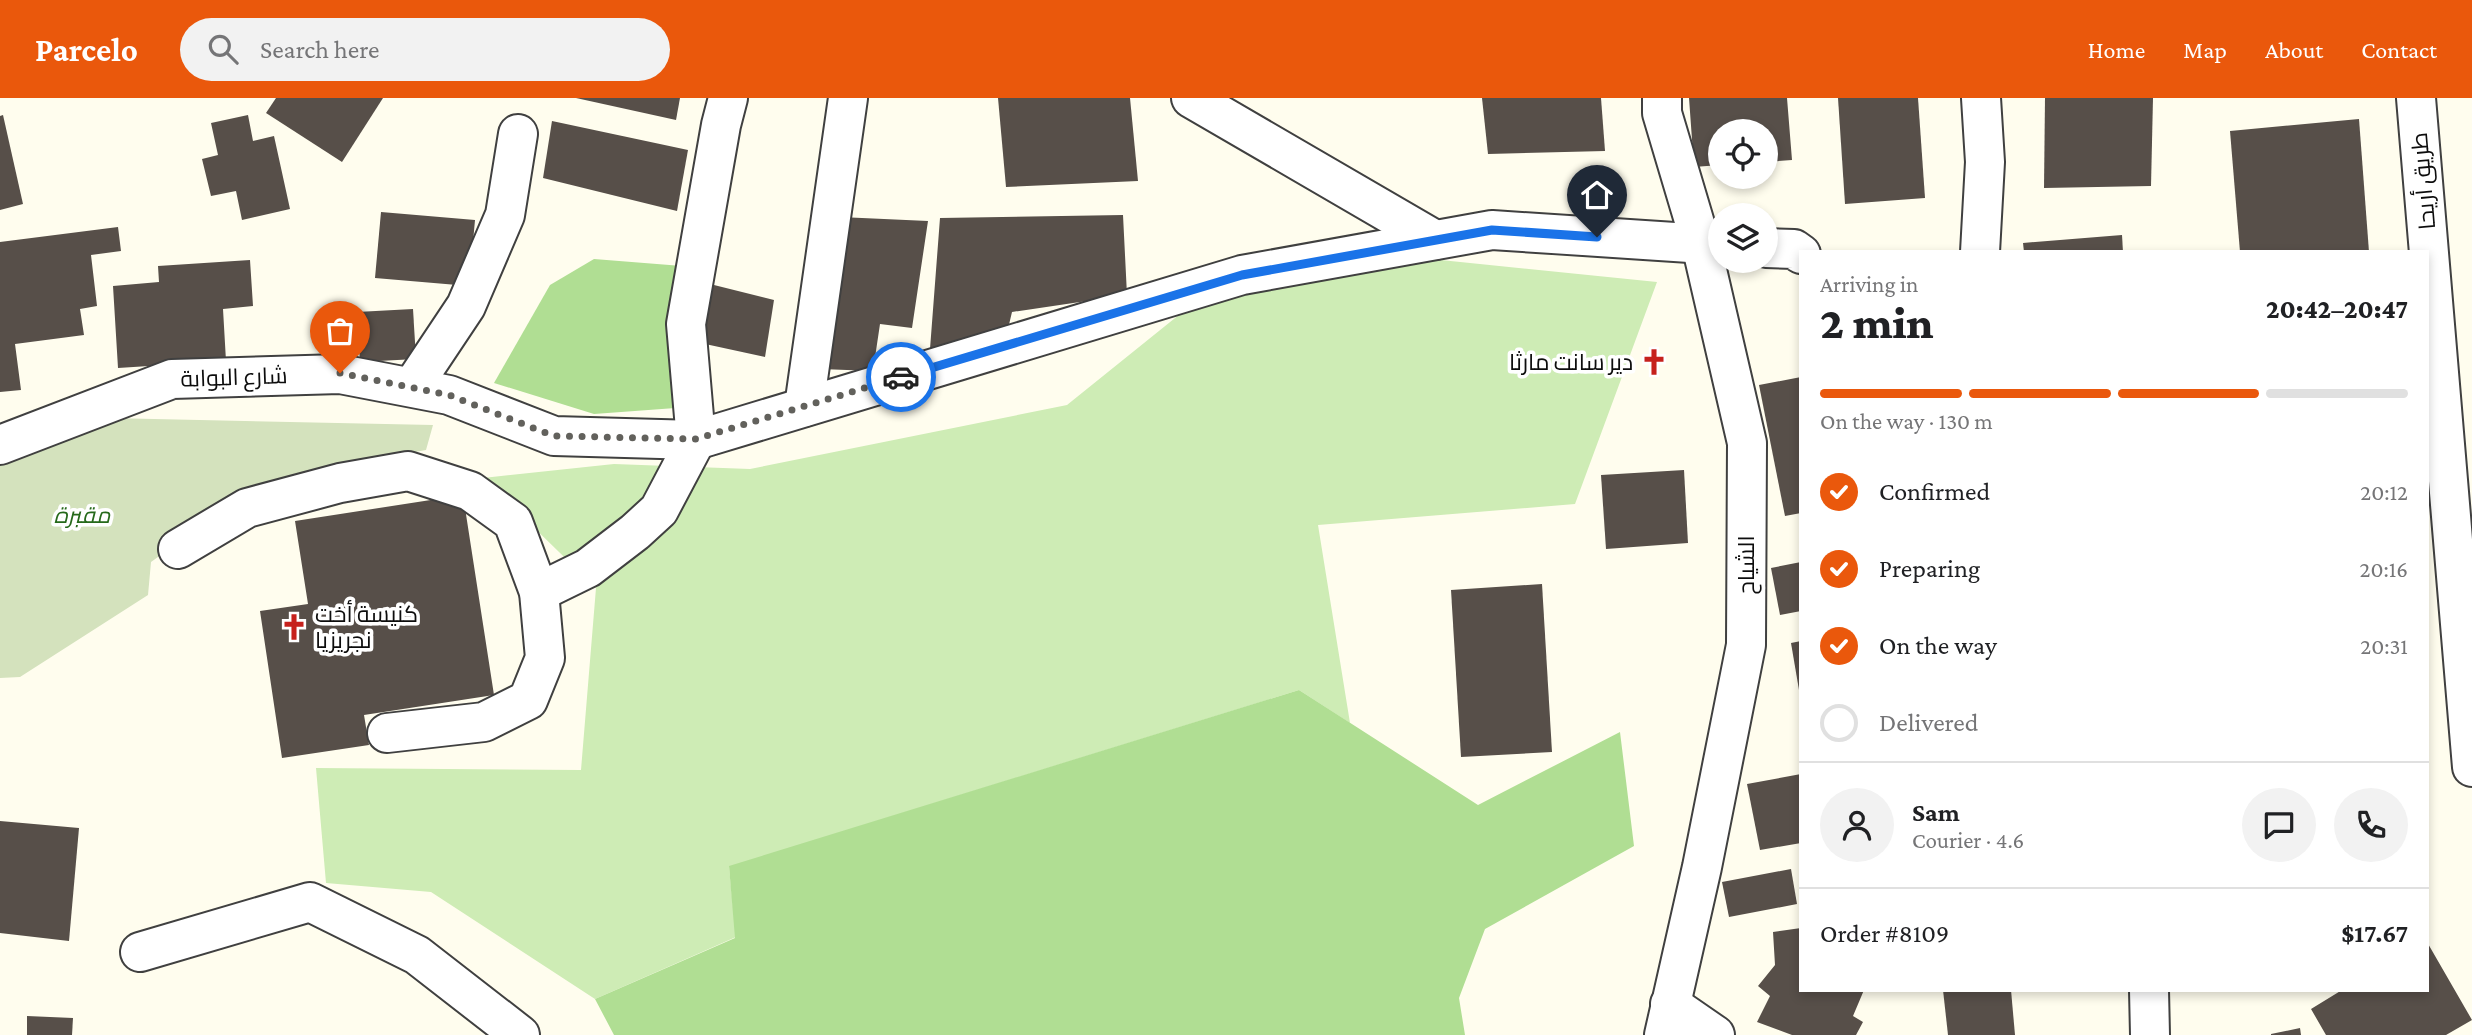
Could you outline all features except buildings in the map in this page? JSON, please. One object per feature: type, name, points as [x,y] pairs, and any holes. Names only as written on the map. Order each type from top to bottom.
[{"type":"street","points":[[539,592],[589,568],[659,510],[696,439],[686,324],[720,125],[728,98]]},
{"type":"street","points":[[804,407],[849,98]]},
{"type":"street","points":[[1191,98],[1435,240]]},
{"type":"street","name":"الشياح","points":[[1662,98],[1662,113],[1708,237]]},
{"type":"street","points":[[1980,250],[1985,162],[1981,98]]},
{"type":"street","name":"طريق أريحا","points":[[2416,98],[2429,250]]},
{"type":"street","points":[[412,387],[466,306],[505,215],[518,134]]},
{"type":"street","name":"شارع البوابة","points":[[0,445],[172,379],[340,373],[449,395],[554,436],[696,439],[1242,275],[1492,230],[1708,245]]},
{"type":"street","points":[[1778,249],[1799,253]]},
{"type":"street","name":"طريق أريحا","points":[[2429,253],[2472,766]]},
{"type":"street","name":"الشياح","points":[[1667,1019],[1702,867],[1746,645],[1747,443],[1716,273]]},
{"type":"street","points":[[178,549],[247,508],[340,483],[408,471],[470,491],[513,522],[539,592],[545,658],[528,700],[484,722],[387,733]]},
{"type":"street","points":[[140,952],[310,902],[417,955],[520,1035]]},
{"type":"street","points":[[2149,992],[2150,1035]]},
{"type":"street","points":[[1667,1019],[1715,1035]]},
{"type":"green space","points":[[594,259],[682,266],[689,407],[594,414],[494,383],[550,285]]},
{"type":"green space","points":[[1431,259],[1657,282],[1575,504],[1318,525],[1350,723],[1299,690],[729,867],[736,937],[595,999],[431,892],[326,883],[316,768],[581,770],[596,588],[483,478],[614,464],[750,469],[1067,405],[1185,310],[1321,273]]},
{"type":"green space","name":"مقبرة","points":[[109,418],[433,425],[426,450],[342,465],[238,500],[151,562],[148,595],[20,677],[0,678],[0,459]]},
{"type":"green space","points":[[1299,690],[1478,805],[1620,732],[1634,846],[1485,929],[1459,998],[1465,1035],[614,1035],[595,999],[735,938],[729,866]]},
{"type":"way so far","points":[[340,373],[449,395],[554,436],[696,439],[901,377]]},
{"type":"place","name":"دير سانت مارثا","points":[[1654,362]]},
{"type":"place","name":"كنيسة أخت نجريزيا","points":[[294,627]]},
{"type":"route","points":[[901,377],[1242,275],[1492,230],[1597,237]]}]
